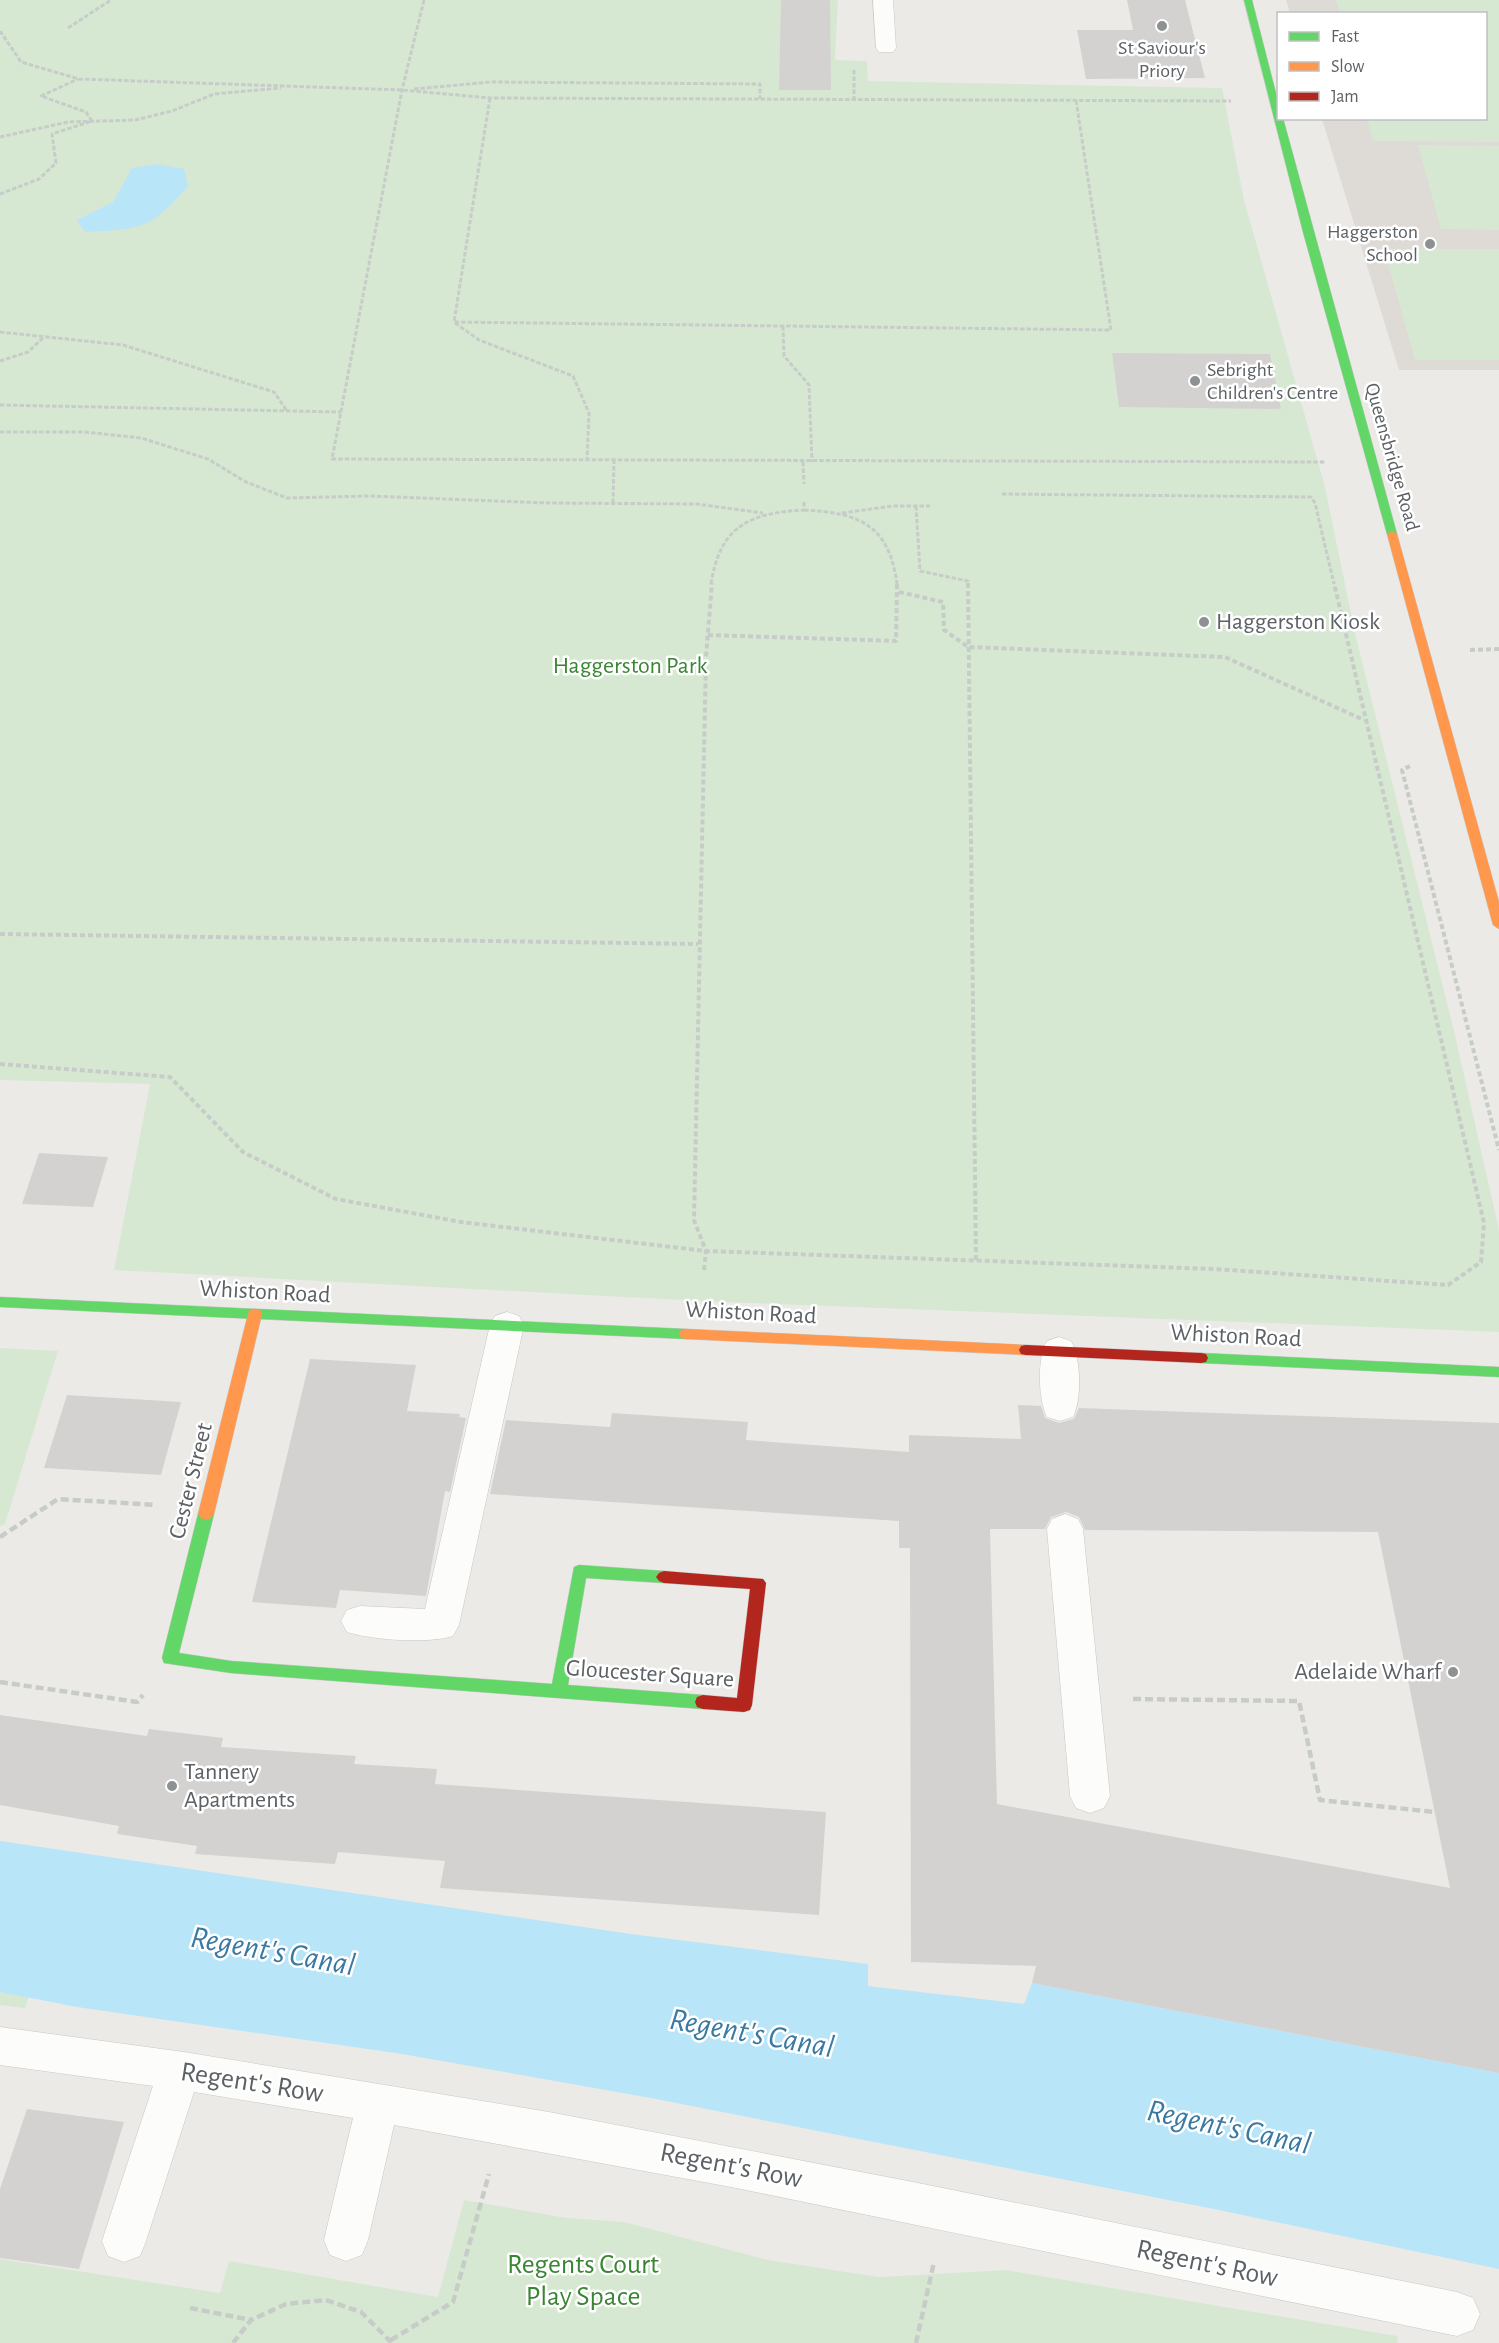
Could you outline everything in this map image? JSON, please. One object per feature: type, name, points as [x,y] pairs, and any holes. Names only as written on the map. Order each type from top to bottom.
[{"type":"street","points":[[883,0],[886,48]]},
{"type":"street","name":"Queensbridge Road","points":[[1248,0],[1277,116]]},
{"type":"street","name":"Queensbridge Road","points":[[1278,120],[1498,918]]},
{"type":"street","name":"Whiston Road","points":[[0,1302],[1499,1371]]},
{"type":"street","name":"Cester Street","points":[[170,1658],[255,1314]]},
{"type":"street","points":[[360,1621],[440,1625],[507,1325]]},
{"type":"street","points":[[1059,1350],[1060,1407]]},
{"type":"street","points":[[1065,1529],[1090,1796]]},
{"type":"street","name":"Gloucester Square","points":[[170,1658],[231,1667],[744,1705],[758,1583],[579,1571],[559,1691]]},
{"type":"street","name":"Regent's Row","points":[[0,2046],[179,2071],[502,2122],[945,2208],[1457,2314]]},
{"type":"street","points":[[124,2241],[179,2071]]},
{"type":"street","points":[[346,2240],[378,2102]]},
{"type":"path","points":[[68,28],[111,0]]},
{"type":"path","points":[[424,0],[402,90],[332,459],[1317,462]]},
{"type":"path","points":[[0,31],[21,62],[79,79],[402,90],[490,98],[1234,101]]},
{"type":"path","points":[[79,79],[41,96],[86,112],[92,121]]},
{"type":"path","points":[[402,90],[491,82],[760,84],[760,99]]},
{"type":"path","points":[[0,137],[68,122],[135,120],[172,111],[214,94],[309,87]]},
{"type":"path","points":[[454,322],[490,98]]},
{"type":"path","points":[[454,322],[1111,330],[1076,100]]},
{"type":"path","points":[[0,194],[39,179],[56,163],[52,134],[92,121]]},
{"type":"path","points":[[454,322],[479,340],[573,376],[589,413],[587,461]]},
{"type":"path","points":[[783,326],[783,356],[788,364],[808,378],[812,462]]},
{"type":"path","points":[[0,332],[123,345],[274,392],[288,411]]},
{"type":"path","points":[[0,361],[28,352],[45,337]]},
{"type":"path","points":[[0,405],[341,412]]},
{"type":"path","points":[[0,432],[85,432],[141,438],[208,459],[246,482],[286,498],[427,497],[613,504],[697,504],[763,513],[804,510],[841,513],[893,506],[930,506]]},
{"type":"path","points":[[613,504],[614,461]]},
{"type":"path","points":[[803,462],[804,484]]},
{"type":"path","points":[[0,1064],[170,1077],[243,1152],[336,1199],[460,1222],[706,1251],[1214,1269],[1448,1285],[1481,1262],[1484,1224],[1315,502],[1311,497],[1002,494]]},
{"type":"path","points":[[804,500],[804,510]]},
{"type":"path","points":[[916,506],[921,571],[968,581],[976,1261]]},
{"type":"path","points":[[704,1270],[706,1251],[694,1220],[698,944],[708,635],[713,574],[721,547],[737,528],[763,513]]},
{"type":"path","points":[[708,635],[896,641],[899,592],[895,564],[885,544],[869,526],[841,513]]},
{"type":"path","points":[[899,592],[943,602],[944,630],[968,647],[1225,657],[1365,721]]},
{"type":"path","points":[[1402,770],[1499,1150]]},
{"type":"path","points":[[0,934],[698,944]]},
{"type":"path","points":[[0,1537],[58,1499],[207,1509]]},
{"type":"path","points":[[0,1682],[137,1702],[170,1658]]},
{"type":"path","points":[[1080,1698],[1299,1701],[1320,1800],[1435,1812]]},
{"type":"path","points":[[233,2343],[250,2320],[286,2304],[326,2300],[361,2312],[392,2342],[453,2302],[486,2189],[502,2122]]},
{"type":"path","points":[[916,2343],[945,2208]]},
{"type":"path","points":[[190,2308],[250,2320]]},
{"type":"shaded area","name":"Haggerston School","points":[[1286,0],[1499,0],[1499,370],[1399,370],[1322,120],[1487,120],[1487,12],[1290,12]]},
{"type":"green space","name":"Haggerston Park","points":[[0,0],[838,0],[835,60],[867,61],[868,81],[1222,88],[1244,200],[1325,487],[1355,633],[1455,1035],[1499,1230],[1499,1332],[700,1301],[114,1270],[150,1084],[0,1080]]},
{"type":"green space","points":[[1336,0],[1499,0],[1499,142],[1373,141],[1367,120],[1487,120],[1487,12],[1340,12]]},
{"type":"green space","points":[[1418,145],[1499,146],[1499,230],[1441,229]]},
{"type":"green space","points":[[1384,249],[1499,249],[1499,360],[1415,360]]},
{"type":"green space","points":[[0,1348],[58,1351],[5,1524],[0,1526]]},
{"type":"green space","points":[[0,1992],[29,1996],[25,2008],[0,2005]]},
{"type":"green space","name":"Regents Court Play Space","points":[[464,2200],[567,2218],[624,2222],[768,2260],[879,2277],[1005,2270],[1397,2336],[1398,2343],[0,2343],[0,2259],[220,2293],[229,2261],[438,2297]]},
{"type":"water","points":[[157,164],[184,169],[188,186],[164,211],[153,219],[132,228],[85,232],[77,220],[113,202],[132,168]]},
{"type":"water","name":"Regent's Canal","points":[[0,1841],[631,1934],[868,1964],[868,1986],[1024,2004],[1032,1983],[1499,2073],[1499,2269],[1219,2210],[651,2098],[402,2054],[77,2007],[0,1992]]},
{"type":"building","points":[[781,0],[830,0],[831,90],[779,90]]},
{"type":"building","name":"St Saviour's Priory","points":[[1127,0],[1185,0],[1205,78],[1086,79],[1077,30],[1133,30]]},
{"type":"building","name":"Sebright Children's Centre","points":[[1112,353],[1270,354],[1281,409],[1119,407]]},
{"type":"building","points":[[39,1153],[108,1157],[93,1207],[22,1204]]},
{"type":"building","points":[[310,1359],[416,1365],[407,1411],[460,1414],[459,1417],[466,1418],[450,1492],[445,1491],[426,1596],[340,1590],[336,1608],[252,1602]]},
{"type":"building","points":[[67,1395],[181,1402],[161,1475],[44,1468]]},
{"type":"building","name":"Adelaide Wharf","points":[[1018,1405],[1041,1406],[1045,1418],[1059,1423],[1074,1419],[1079,1408],[1499,1423],[1499,2073],[1032,1983],[1036,1966],[911,1962],[910,1548],[899,1548],[899,1521],[490,1494],[506,1420],[610,1427],[612,1413],[748,1422],[746,1440],[909,1452],[909,1435],[1021,1439]],"holes":[[[1066,1512],[1079,1517],[1085,1530],[1378,1532],[1450,1888],[997,1804],[990,1529],[1045,1529],[1051,1517]]]},
{"type":"building","points":[[0,1715],[147,1736],[149,1729],[223,1738],[221,1747],[356,1756],[354,1764],[437,1769],[435,1784],[826,1812],[819,1915],[440,1888],[445,1861],[338,1852],[335,1864],[195,1854],[197,1846],[117,1834],[119,1826],[0,1805]]},
{"type":"building","points":[[27,2109],[124,2122],[79,2269],[0,2258],[0,2189]]},
{"type":"traffic: fast","points":[[1248,0],[1277,112]]},
{"type":"traffic: fast","points":[[1279,120],[1392,534]]},
{"type":"traffic: fast","points":[[0,1302],[686,1334]]},
{"type":"traffic: fast","points":[[1201,1358],[1499,1372]]},
{"type":"traffic: fast","points":[[206,1514],[170,1658],[231,1667],[703,1702]]},
{"type":"traffic: fast","points":[[559,1691],[579,1571],[664,1577]]},
{"type":"traffic: slow","points":[[1392,534],[1499,925]]},
{"type":"traffic: slow","points":[[206,1514],[255,1314]]},
{"type":"traffic: slow","points":[[686,1334],[1026,1350]]},
{"type":"traffic: jam","points":[[1026,1350],[1201,1358]]},
{"type":"traffic: jam","points":[[664,1577],[758,1583],[744,1705],[703,1702]]},
{"type":"place","name":"St Saviour's Priory","points":[[1162,26]]},
{"type":"place","name":"Haggerston School","points":[[1430,244]]},
{"type":"place","name":"Sebright Children's Centre","points":[[1195,381]]},
{"type":"place","name":"Haggerston Kiosk","points":[[1204,622]]},
{"type":"place","name":"Adelaide Wharf","points":[[1453,1672]]},
{"type":"place","name":"Tannery Apartments","points":[[172,1786]]}]
